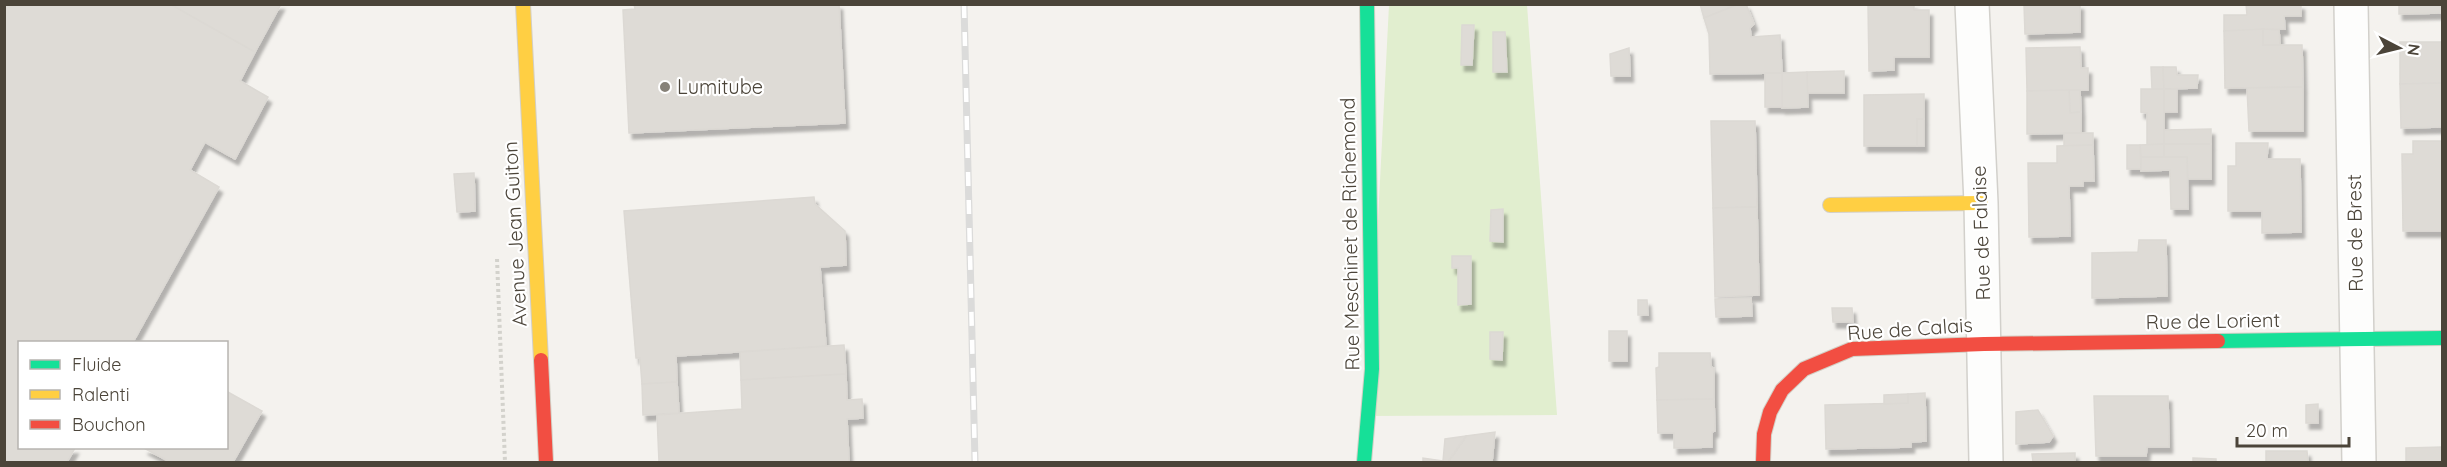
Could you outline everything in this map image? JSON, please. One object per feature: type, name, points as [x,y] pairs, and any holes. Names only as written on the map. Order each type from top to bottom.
[{"type":"street","name":"Avenue Jean Guiton","points":[[523,4],[546,462]]},
{"type":"street","name":"Rue Meschinet de Richemond","points":[[1364,462],[1372,369],[1367,4]]},
{"type":"street","name":"Rue de Falaise","points":[[1972,4],[1981,203],[1986,462]]},
{"type":"street","name":"Rue de Brest","points":[[2351,4],[2359,462]]},
{"type":"street","points":[[1830,204],[1981,203]]},
{"type":"street","name":"Rue de Lorient","points":[[1984,344],[2442,338]]},
{"type":"street","name":"Rue de Calais","points":[[1763,462],[1764,434],[1770,412],[1782,390],[1804,369],[1852,348],[1984,344]]},
{"type":"green space","points":[[1389,5],[1527,5],[1557,415],[1368,416]]},
{"type":"building","points":[[4,4],[170,4],[255,52],[240,81],[268,97],[235,159],[205,142],[190,170],[219,187],[134,341],[18,341],[18,449],[74,449],[67,462],[4,462]]},
{"type":"building","points":[[170,4],[281,4],[255,52]]},
{"type":"building","points":[[634,4],[839,4],[845,123],[629,133],[623,10],[635,9]]},
{"type":"building","points":[[1700,4],[1739,4],[1704,18]]},
{"type":"building","points":[[1739,4],[1746,4],[1754,24],[1750,28],[1751,37],[1780,35],[1782,73],[1710,74],[1709,34],[1704,18]]},
{"type":"building","points":[[1868,4],[1914,4],[1914,10],[1929,10],[1929,57],[1894,57],[1894,70],[1869,71]]},
{"type":"building","points":[[2024,4],[2080,4],[2080,32],[2025,34]]},
{"type":"building","points":[[2246,4],[2301,4],[2301,16],[2284,16],[2285,29],[2224,31],[2224,15],[2247,15]]},
{"type":"building","points":[[2399,4],[2442,4],[2442,13],[2399,14]]},
{"type":"building","points":[[1462,25],[1474,25],[1472,65],[1461,65]]},
{"type":"building","points":[[2263,29],[2263,45],[2302,45],[2303,87],[2225,88],[2224,31]]},
{"type":"building","points":[[2263,29],[2279,30],[2280,45],[2263,45]]},
{"type":"building","points":[[1493,32],[1505,32],[1507,72],[1493,72]]},
{"type":"building","points":[[2400,42],[2442,42],[2442,83],[2400,84]]},
{"type":"building","points":[[2080,47],[2081,68],[2088,68],[2088,90],[2027,91],[2026,48]]},
{"type":"building","points":[[1629,48],[1630,76],[1611,76],[1610,54]]},
{"type":"building","points":[[2151,67],[2163,67],[2164,89],[2152,89]]},
{"type":"building","points":[[2163,67],[2176,67],[2177,75],[2198,75],[2197,88],[2164,89]]},
{"type":"building","points":[[1844,71],[1844,93],[1807,93],[1807,72]]},
{"type":"building","points":[[1807,72],[1808,107],[1782,108],[1782,73]]},
{"type":"building","points":[[1765,73],[1782,73],[1782,107],[1765,107]]},
{"type":"building","points":[[2442,83],[2442,127],[2401,128],[2400,84]]},
{"type":"building","points":[[2303,87],[2303,131],[2249,131],[2247,88]]},
{"type":"building","points":[[2141,89],[2164,89],[2164,144],[2147,145],[2147,113],[2141,112]]},
{"type":"building","points":[[2164,89],[2177,89],[2177,112],[2164,112]]},
{"type":"building","points":[[2069,90],[2080,90],[2081,112],[2070,113]]},
{"type":"building","points":[[2069,90],[2070,113],[2081,112],[2081,133],[2027,134],[2027,91]]},
{"type":"building","points":[[1924,94],[1924,119],[1917,119],[1917,146],[1864,146],[1864,95]]},
{"type":"building","points":[[1917,119],[1924,119],[1924,146],[1917,146]]},
{"type":"building","points":[[1711,121],[1755,121],[1757,207],[1713,208]]},
{"type":"building","points":[[2211,129],[2211,144],[2164,144],[2164,130]]},
{"type":"building","points":[[2064,133],[2093,133],[2093,145],[2064,146]]},
{"type":"building","points":[[2413,141],[2442,141],[2442,231],[2403,231],[2402,154],[2413,154]]},
{"type":"building","points":[[2236,143],[2268,143],[2267,159],[2300,159],[2301,232],[2262,233],[2262,211],[2228,211],[2228,166],[2236,166]]},
{"type":"building","points":[[2164,144],[2164,157],[2141,157],[2140,145]]},
{"type":"building","points":[[2164,144],[2211,144],[2211,179],[2188,179],[2187,157],[2164,157]]},
{"type":"building","points":[[2093,145],[2094,181],[2083,181],[2083,186],[2069,186],[2070,236],[2029,237],[2028,163],[2057,163],[2057,146]]},
{"type":"building","points":[[2127,145],[2140,145],[2141,169],[2127,169]]},
{"type":"building","points":[[2141,157],[2187,157],[2188,209],[2171,209],[2170,170],[2141,171]]},
{"type":"building","points":[[474,173],[475,211],[457,212],[454,174]]},
{"type":"building","points":[[814,197],[815,204],[845,231],[846,265],[820,267],[826,346],[676,356],[677,382],[642,384],[640,358],[636,358],[624,211]]},
{"type":"building","points":[[1757,207],[1759,295],[1715,297],[1713,208]]},
{"type":"building","points":[[1503,209],[1503,242],[1490,241],[1491,210]]},
{"type":"building","points":[[2139,240],[2166,240],[2167,296],[2092,298],[2092,253],[2138,252]]},
{"type":"building","points":[[1452,256],[1471,256],[1471,304],[1458,305],[1458,268],[1452,268]]},
{"type":"building","points":[[1751,298],[1752,316],[1716,317],[1715,299]]},
{"type":"building","points":[[1638,300],[1647,300],[1648,315],[1638,315]]},
{"type":"building","points":[[1832,308],[1852,308],[1853,322],[1833,322]]},
{"type":"building","points":[[1609,331],[1627,331],[1627,361],[1609,361]]},
{"type":"building","points":[[1490,332],[1503,332],[1502,360],[1490,359]]},
{"type":"building","points":[[844,345],[846,374],[741,380],[740,352]]},
{"type":"building","points":[[1659,353],[1710,353],[1711,367],[1714,368],[1714,399],[1657,400],[1656,368],[1659,367]]},
{"type":"building","points":[[846,374],[847,400],[862,399],[863,418],[847,419],[849,462],[659,462],[657,415],[742,409],[741,380]]},
{"type":"building","points":[[677,382],[679,413],[643,415],[642,384]]},
{"type":"building","points":[[228,392],[262,411],[233,462],[170,462],[146,449],[228,449]]},
{"type":"building","points":[[1925,393],[1926,441],[1911,442],[1911,447],[1826,449],[1825,405],[1908,403],[1908,394]]},
{"type":"building","points":[[1908,394],[1908,403],[1884,404],[1884,395]]},
{"type":"building","points":[[2094,396],[2168,396],[2169,447],[2147,447],[2146,456],[2096,456]]},
{"type":"building","points":[[1714,399],[1715,431],[1712,432],[1712,447],[1674,448],[1674,433],[1658,433],[1657,400]]},
{"type":"building","points":[[2318,404],[2318,423],[2306,423],[2306,405]]},
{"type":"building","points":[[2038,410],[2053,436],[2049,442],[2016,444],[2016,412]]},
{"type":"building","points":[[1495,432],[1492,462],[1448,462],[1466,436]]},
{"type":"building","points":[[1466,436],[1448,462],[1423,462],[1423,458],[1443,461],[1445,439]]},
{"type":"building","points":[[2442,447],[2442,462],[2406,462],[2406,448]]},
{"type":"building","points":[[2266,451],[2307,451],[2308,462],[2266,462]]},
{"type":"building","points":[[2075,453],[2075,462],[2033,462],[2032,454]]},
{"type":"building","points":[[2193,458],[2216,459],[2216,462],[2193,462]]},
{"type":"railway","points":[[964,4],[975,462]]},
{"type":"traffic: fast","points":[[1364,462],[1372,369],[1367,4]]},
{"type":"traffic: fast","points":[[2218,341],[2442,338]]},
{"type":"traffic: slow","points":[[523,4],[541,360]]},
{"type":"traffic: slow","points":[[1830,205],[1981,203]]},
{"type":"traffic: jam","points":[[1763,462],[1764,434],[1770,412],[1782,390],[1804,369],[1852,349],[1984,344],[2218,341]]},
{"type":"traffic: jam","points":[[541,360],[546,462]]},
{"type":"place","name":"Lumitube","points":[[665,87]]}]
